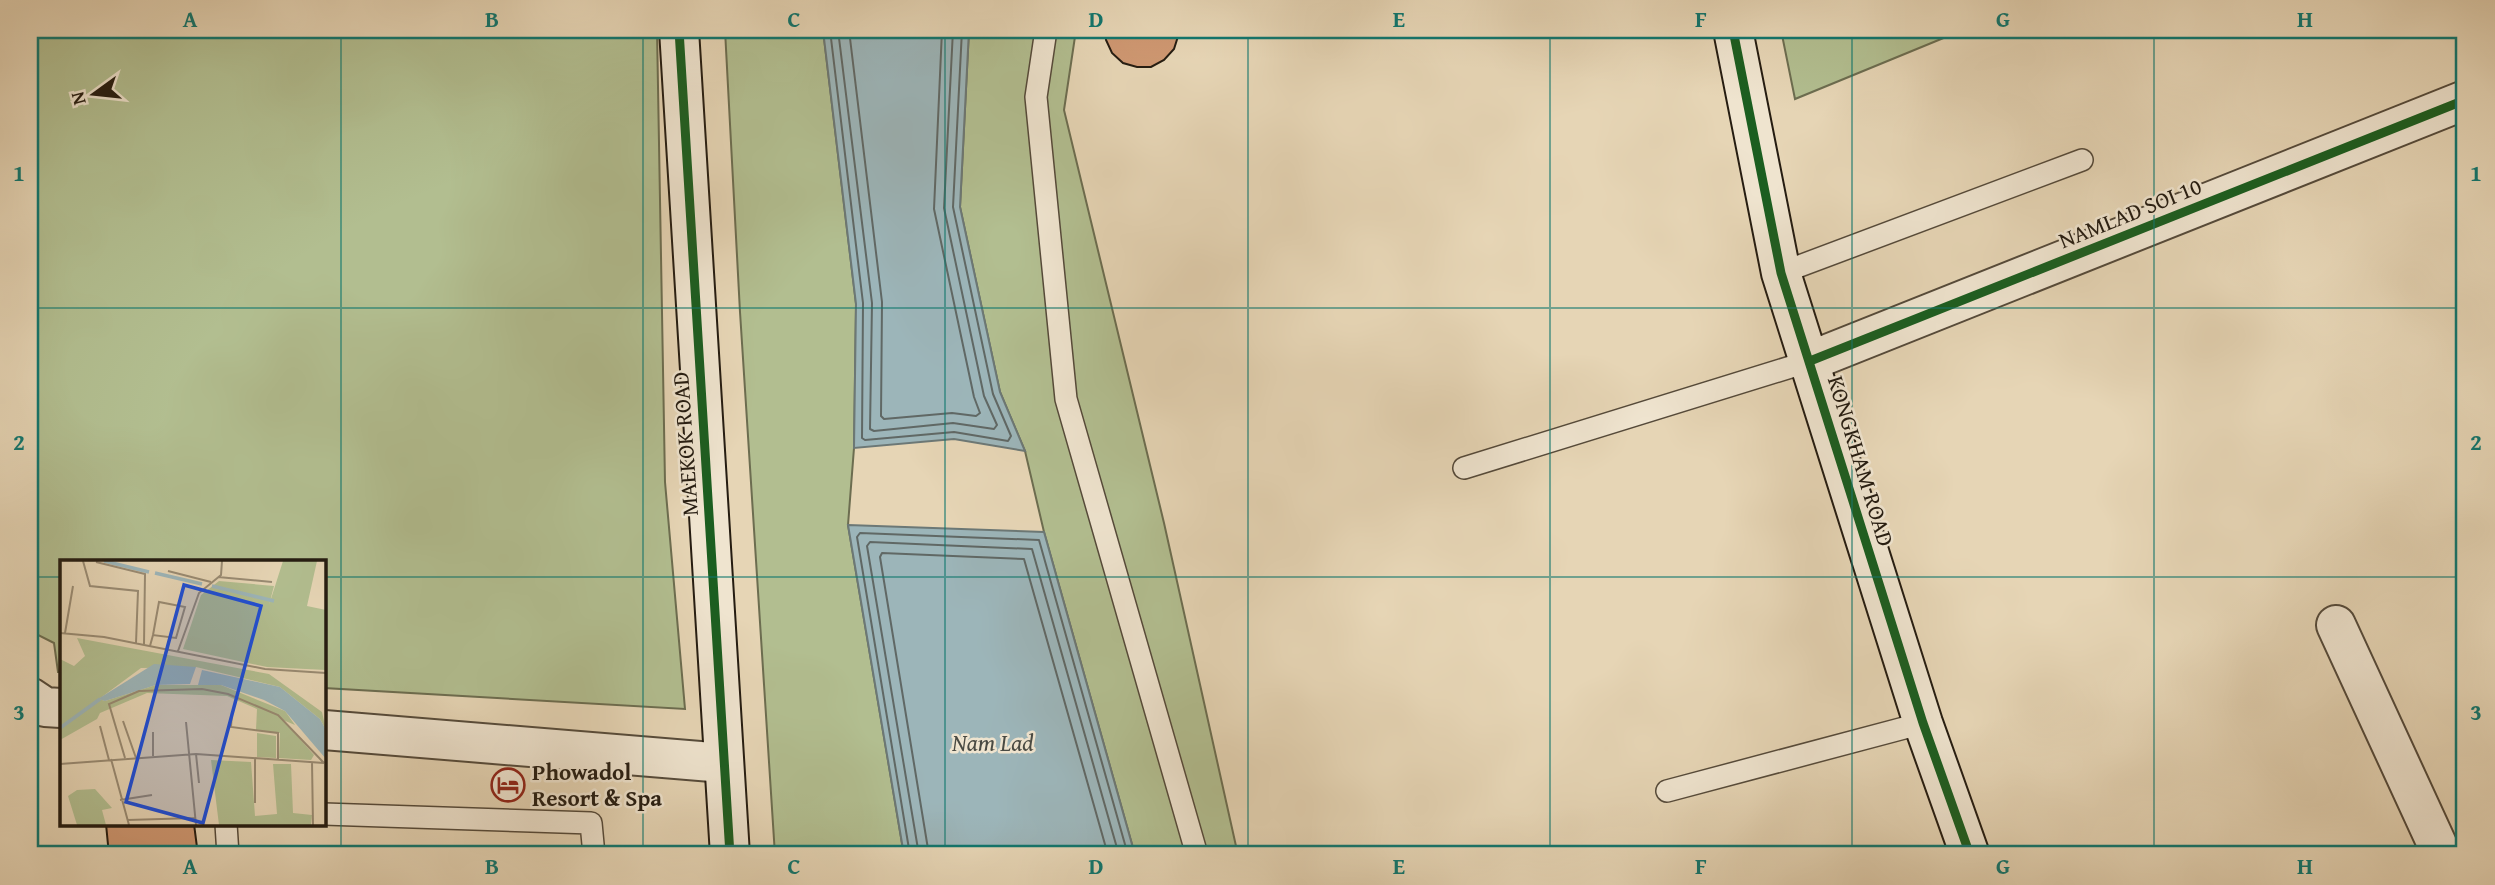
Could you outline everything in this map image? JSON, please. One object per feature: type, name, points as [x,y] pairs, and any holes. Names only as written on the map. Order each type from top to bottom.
[{"type":"street","name":"MAEKOK ROAD","points":[[679,30],[730,855]]},
{"type":"street","name":"KONGKHAM ROAD","points":[[1734,30],[1781,273],[1923,723],[1969,855]]},
{"type":"street","name":"NAMLAD SOI 10","points":[[1810,361],[2465,100]]},
{"type":"street","points":[[2336,625],[2442,855]]},
{"type":"street","points":[[30,697],[45,707],[60,708]]},
{"type":"street","points":[[326,730],[724,763]]},
{"type":"lane","points":[[1046,30],[1037,97],[1066,399],[1197,855]]},
{"type":"lane","points":[[1781,273],[2082,160]]},
{"type":"lane","points":[[1464,468],[1810,361]]},
{"type":"lane","points":[[1667,791],[1923,723]]},
{"type":"lane","points":[[326,814],[591,823],[594,855]]},
{"type":"lane","points":[[226,826],[228,855]]},
{"type":"green space","points":[[30,30],[657,30],[665,482],[685,709],[326,688],[326,560],[60,560],[60,672],[54,643],[30,631]]},
{"type":"green space","points":[[725,30],[823,30],[856,304],[854,448],[848,525],[904,855],[775,855]]},
{"type":"green space","points":[[969,30],[1076,30],[1064,110],[1164,523],[1238,855],[1135,855],[1044,532],[1025,451],[1000,392],[960,207]]},
{"type":"green space","points":[[1781,30],[1963,30],[1795,99]]},
{"type":"water","points":[[823,30],[969,30],[960,207],[1000,392],[1025,451],[954,439],[854,448],[856,304]]},
{"type":"water","name":"Nam Lad","points":[[848,525],[1044,532],[1135,855],[904,855]]},
{"type":"building","points":[[1105,30],[1180,30],[1174,49],[1164,60],[1151,67],[1137,67],[1123,63],[1112,53]]},
{"type":"building","points":[[106,826],[194,826],[198,855],[109,855]]},
{"type":"cycle path","points":[[679,30],[730,855]]},
{"type":"cycle path","points":[[1733,30],[1781,273],[1923,723],[1970,855]]},
{"type":"cycle path","points":[[1810,361],[2465,100]]},
{"type":"place","name":"Phowadol Resort & Spa","points":[[508,785]]}]
